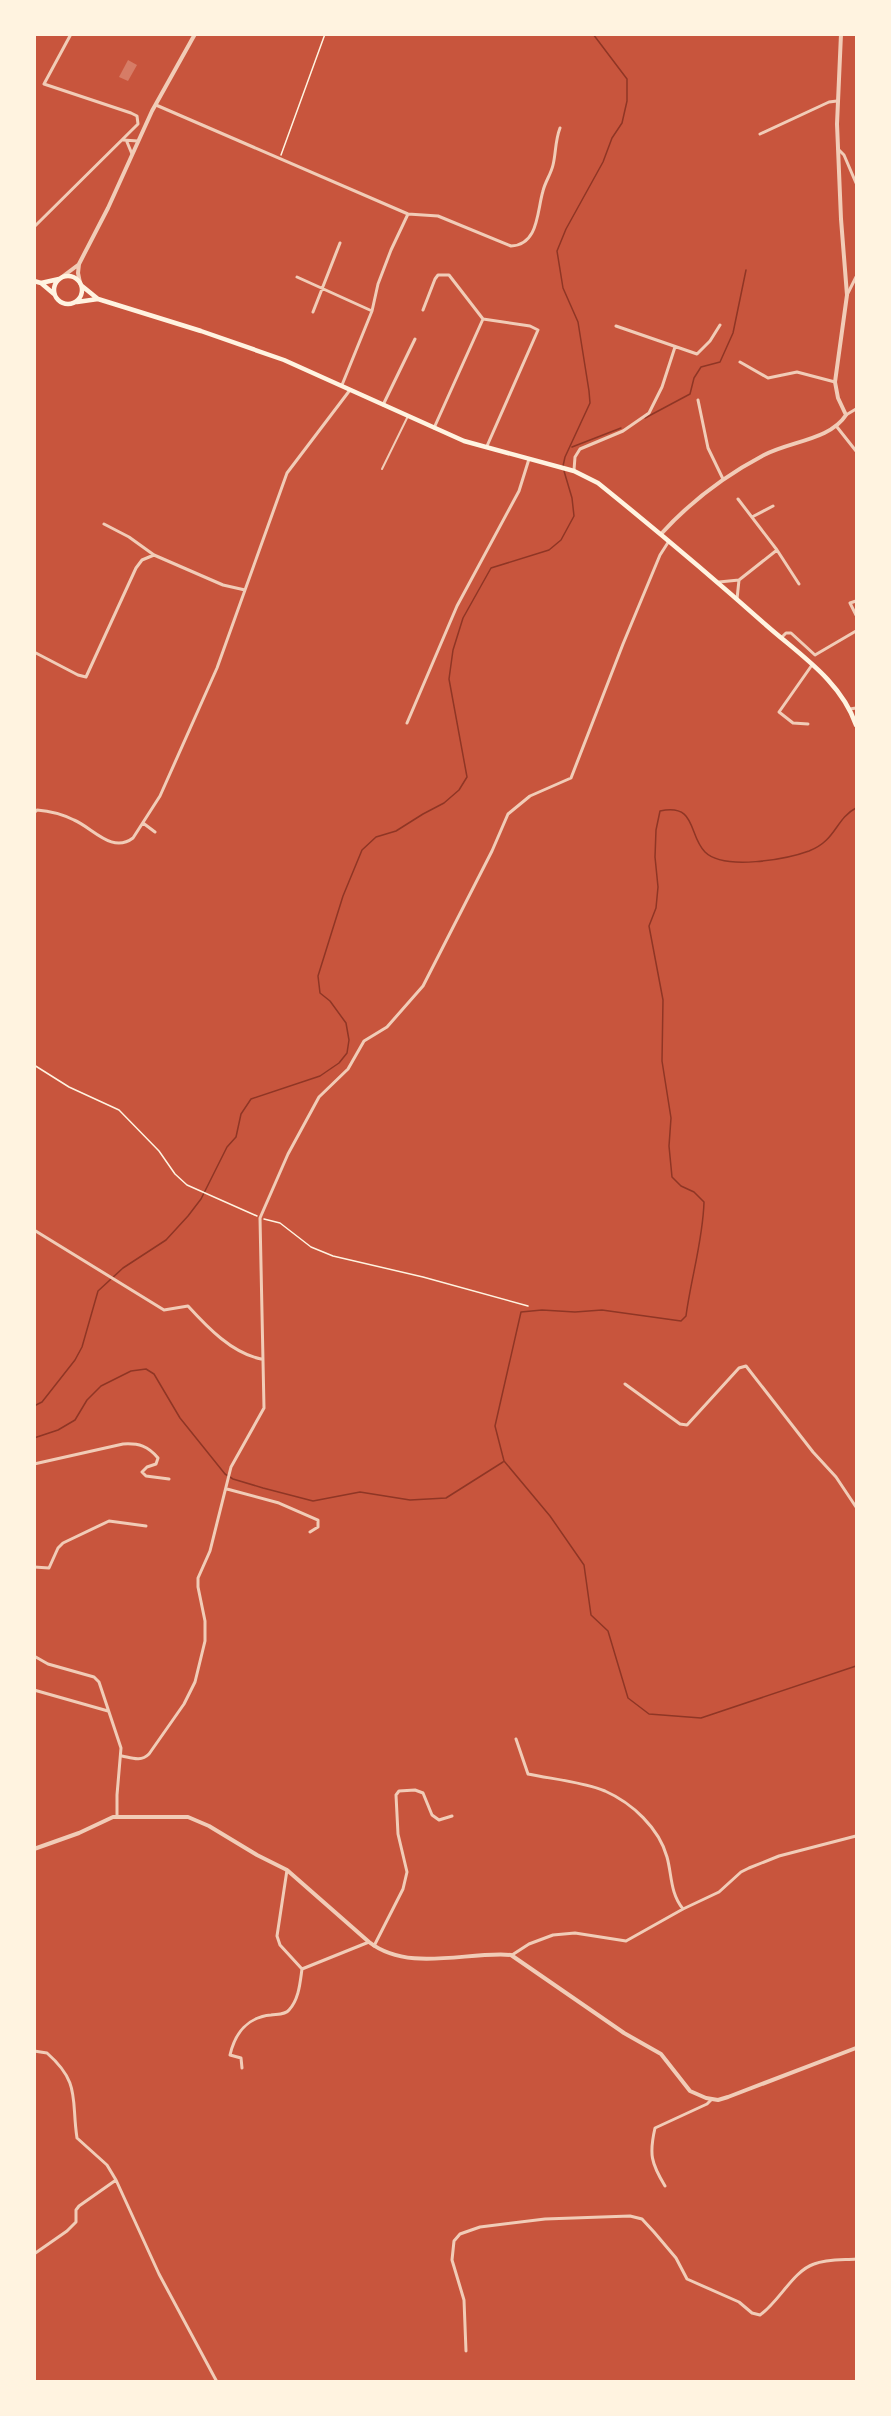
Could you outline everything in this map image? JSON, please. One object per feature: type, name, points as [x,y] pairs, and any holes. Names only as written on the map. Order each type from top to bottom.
[{"type":"main road","points":[[41,283],[74,277],[98,299],[227,339],[284,360],[434,428],[487,448],[572,471],[598,483],[729,591],[827,677],[850,709],[856,725]]},
{"type":"main road","points":[[55,295],[54,286],[61,278]]},
{"type":"main road","points":[[34,281],[41,283],[64,304],[98,299]]},
{"type":"main road","points":[[77,302],[82,294],[81,284]]},
{"type":"street","points":[[34,227],[137,127],[137,116],[45,84],[71,34]]},
{"type":"street","points":[[81,284],[78,273],[79,264],[156,105],[195,34]]},
{"type":"street","points":[[842,34],[837,101],[841,219],[847,295],[834,382],[846,415]]},
{"type":"street","points":[[760,134],[829,102],[837,101]]},
{"type":"street","points":[[156,105],[408,214],[438,216],[502,244],[514,246],[521,244],[530,236],[537,221],[543,190],[554,161],[555,142],[560,128]]},
{"type":"street","points":[[125,141],[138,141]]},
{"type":"street","points":[[125,141],[132,154]]},
{"type":"street","points":[[838,149],[844,155],[856,183]]},
{"type":"street","points":[[341,386],[372,311],[381,275],[408,214]]},
{"type":"street","points":[[313,312],[340,243]]},
{"type":"street","points":[[61,278],[79,264]]},
{"type":"street","points":[[423,310],[435,279],[438,275],[445,274],[449,275],[483,319],[530,326],[538,330],[487,448]]},
{"type":"street","points":[[297,277],[372,311]]},
{"type":"street","points":[[847,295],[856,278]]},
{"type":"street","points":[[434,428],[483,319]]},
{"type":"street","points":[[616,326],[699,353],[720,325]]},
{"type":"street","points":[[383,405],[415,339]]},
{"type":"street","points":[[572,471],[580,449],[623,431],[649,413],[662,387],[675,347]]},
{"type":"street","points":[[740,362],[768,378],[797,372],[834,382]]},
{"type":"street","points":[[35,811],[48,811],[76,821],[116,844],[128,842],[133,838],[160,796],[208,688],[287,473],[350,390]]},
{"type":"street","points":[[698,400],[708,448],[723,479]]},
{"type":"street","points":[[661,534],[723,479],[767,453],[837,427],[846,415],[856,409]]},
{"type":"street","points":[[382,469],[408,416]]},
{"type":"street","points":[[837,427],[856,451]]},
{"type":"street","points":[[407,723],[457,606],[519,491],[529,459]]},
{"type":"street","points":[[738,499],[777,550],[799,584]]},
{"type":"street","points":[[752,517],[773,506]]},
{"type":"street","points":[[104,524],[129,537],[154,555],[223,585],[245,590]]},
{"type":"street","points":[[122,1756],[139,1760],[145,1758],[184,1704],[195,1682],[205,1641],[206,1621],[198,1578],[210,1551],[231,1467],[264,1408],[265,1385],[261,1359],[260,1218],[296,1138],[319,1097],[352,1064],[364,1041],[387,1027],[423,986],[492,851],[508,813],[530,796],[571,778],[660,555],[669,541]]},
{"type":"street","points":[[729,591],[729,587],[777,550]]},
{"type":"street","points":[[34,652],[86,677],[136,568],[142,560],[154,555]]},
{"type":"street","points":[[718,582],[737,581]]},
{"type":"street","points":[[737,581],[737,599]]},
{"type":"street","points":[[729,591],[738,585]]},
{"type":"street","points":[[856,601],[850,603],[856,615]]},
{"type":"street","points":[[783,639],[786,633],[794,635],[815,655],[856,631]]},
{"type":"street","points":[[808,724],[793,723],[779,712],[812,665]]},
{"type":"street","points":[[850,709],[856,708]]},
{"type":"street","points":[[144,823],[155,832]]},
{"type":"street","points":[[34,1230],[165,1310],[188,1306],[209,1330],[245,1356],[261,1359]]},
{"type":"street","points":[[625,1384],[680,1424],[687,1425],[739,1368],[743,1366],[749,1368],[813,1452],[836,1477],[856,1507]]},
{"type":"street","points":[[34,1464],[123,1444],[138,1443],[151,1450],[158,1458],[156,1464],[147,1467],[142,1472],[146,1476],[169,1479]]},
{"type":"street","points":[[227,1489],[298,1509],[318,1520],[318,1527],[310,1532]]},
{"type":"street","points":[[34,1567],[49,1568],[58,1548],[63,1543],[109,1521],[146,1526]]},
{"type":"street","points":[[34,1656],[48,1664],[94,1677],[99,1682],[122,1756],[117,1816]]},
{"type":"street","points":[[34,1690],[108,1711]]},
{"type":"street","points":[[516,1739],[528,1774],[605,1791],[634,1809],[659,1838],[668,1857],[675,1899],[683,1908]]},
{"type":"street","points":[[302,1969],[372,1944],[403,1889],[407,1872],[398,1834],[396,1795],[399,1791],[415,1790],[423,1793],[432,1815],[439,1820],[452,1816]]},
{"type":"street","points":[[34,1849],[117,1816],[188,1817],[209,1826],[257,1856],[287,1870],[372,1944],[400,1955],[435,1960],[496,1954],[511,1955],[624,2033],[661,2054],[690,2091],[699,2096],[712,2099],[728,2097],[856,2048]]},
{"type":"street","points":[[511,1955],[529,1944],[553,1935],[575,1934],[626,1941],[683,1908],[719,1892],[741,1872],[749,1868],[779,1856],[856,1836]]},
{"type":"street","points":[[287,1870],[277,1936],[280,1945],[302,1969]]},
{"type":"street","points":[[242,2068],[241,2058],[230,2055],[234,2039],[242,2028],[260,2017],[282,2014],[289,2010],[298,1994],[302,1969]]},
{"type":"street","points":[[34,2051],[47,2053],[71,2082],[78,2138],[107,2165],[116,2180],[159,2274],[217,2382]]},
{"type":"street","points":[[665,2186],[653,2167],[651,2147],[655,2128],[707,2104],[712,2099]]},
{"type":"street","points":[[34,2254],[76,2222],[76,2210],[79,2206],[116,2180]]},
{"type":"street","points":[[466,2350],[464,2300],[452,2260],[452,2249],[454,2241],[460,2234],[480,2227],[545,2219],[630,2216],[642,2219],[676,2258],[687,2279],[739,2302],[752,2313],[760,2315],[771,2307],[802,2271],[815,2263],[856,2259]]},
{"type":"path","points":[[280,159],[326,34]]},
{"type":"path","points":[[34,1065],[69,1087],[119,1110],[159,1152],[175,1174],[196,1191],[237,1206],[260,1218],[280,1223],[311,1247],[333,1256],[423,1277],[528,1306]]},
{"type":"building","points":[[128,60],[137,65],[128,81],[119,77]]},
{"type":"waterway","points":[[563,466],[590,403],[578,322],[563,288],[557,251],[566,229],[603,162],[612,138],[622,123],[627,101],[627,79],[593,34]]},
{"type":"waterway","points":[[645,418],[690,394],[694,378],[701,367],[720,362],[733,333],[746,270]]},
{"type":"waterway","points":[[572,447],[621,428]]},
{"type":"waterway","points":[[34,1406],[42,1402],[75,1360],[82,1347],[98,1291],[123,1268],[166,1240],[201,1199],[227,1147],[236,1137],[241,1114],[251,1099],[320,1076],[339,1063],[347,1053],[349,1040],[346,1023],[330,1001],[320,993],[318,976],[343,896],[362,850],[376,837],[396,831],[444,803],[459,790],[467,777],[449,679],[453,650],[463,618],[491,568],[549,550],[561,540],[574,516],[572,498],[564,471]]},
{"type":"waterway","points":[[856,808],[844,818],[825,841],[809,851],[756,862],[726,861],[714,858],[700,845],[686,816],[672,810],[660,811],[656,830],[655,857],[658,887],[656,908],[649,926],[663,1000],[662,1061],[671,1118],[669,1146],[672,1177],[704,1202],[686,1316],[681,1321],[602,1310],[521,1312],[495,1426],[504,1461],[550,1516],[584,1565],[591,1615],[608,1631],[628,1698],[649,1714],[701,1718],[856,1666]]},
{"type":"waterway","points":[[34,1438],[58,1430],[75,1420],[87,1400],[101,1386],[131,1371],[146,1369],[154,1374],[180,1418],[225,1474],[233,1479],[263,1488],[313,1501],[360,1492],[410,1500],[446,1498],[503,1462]]}]
